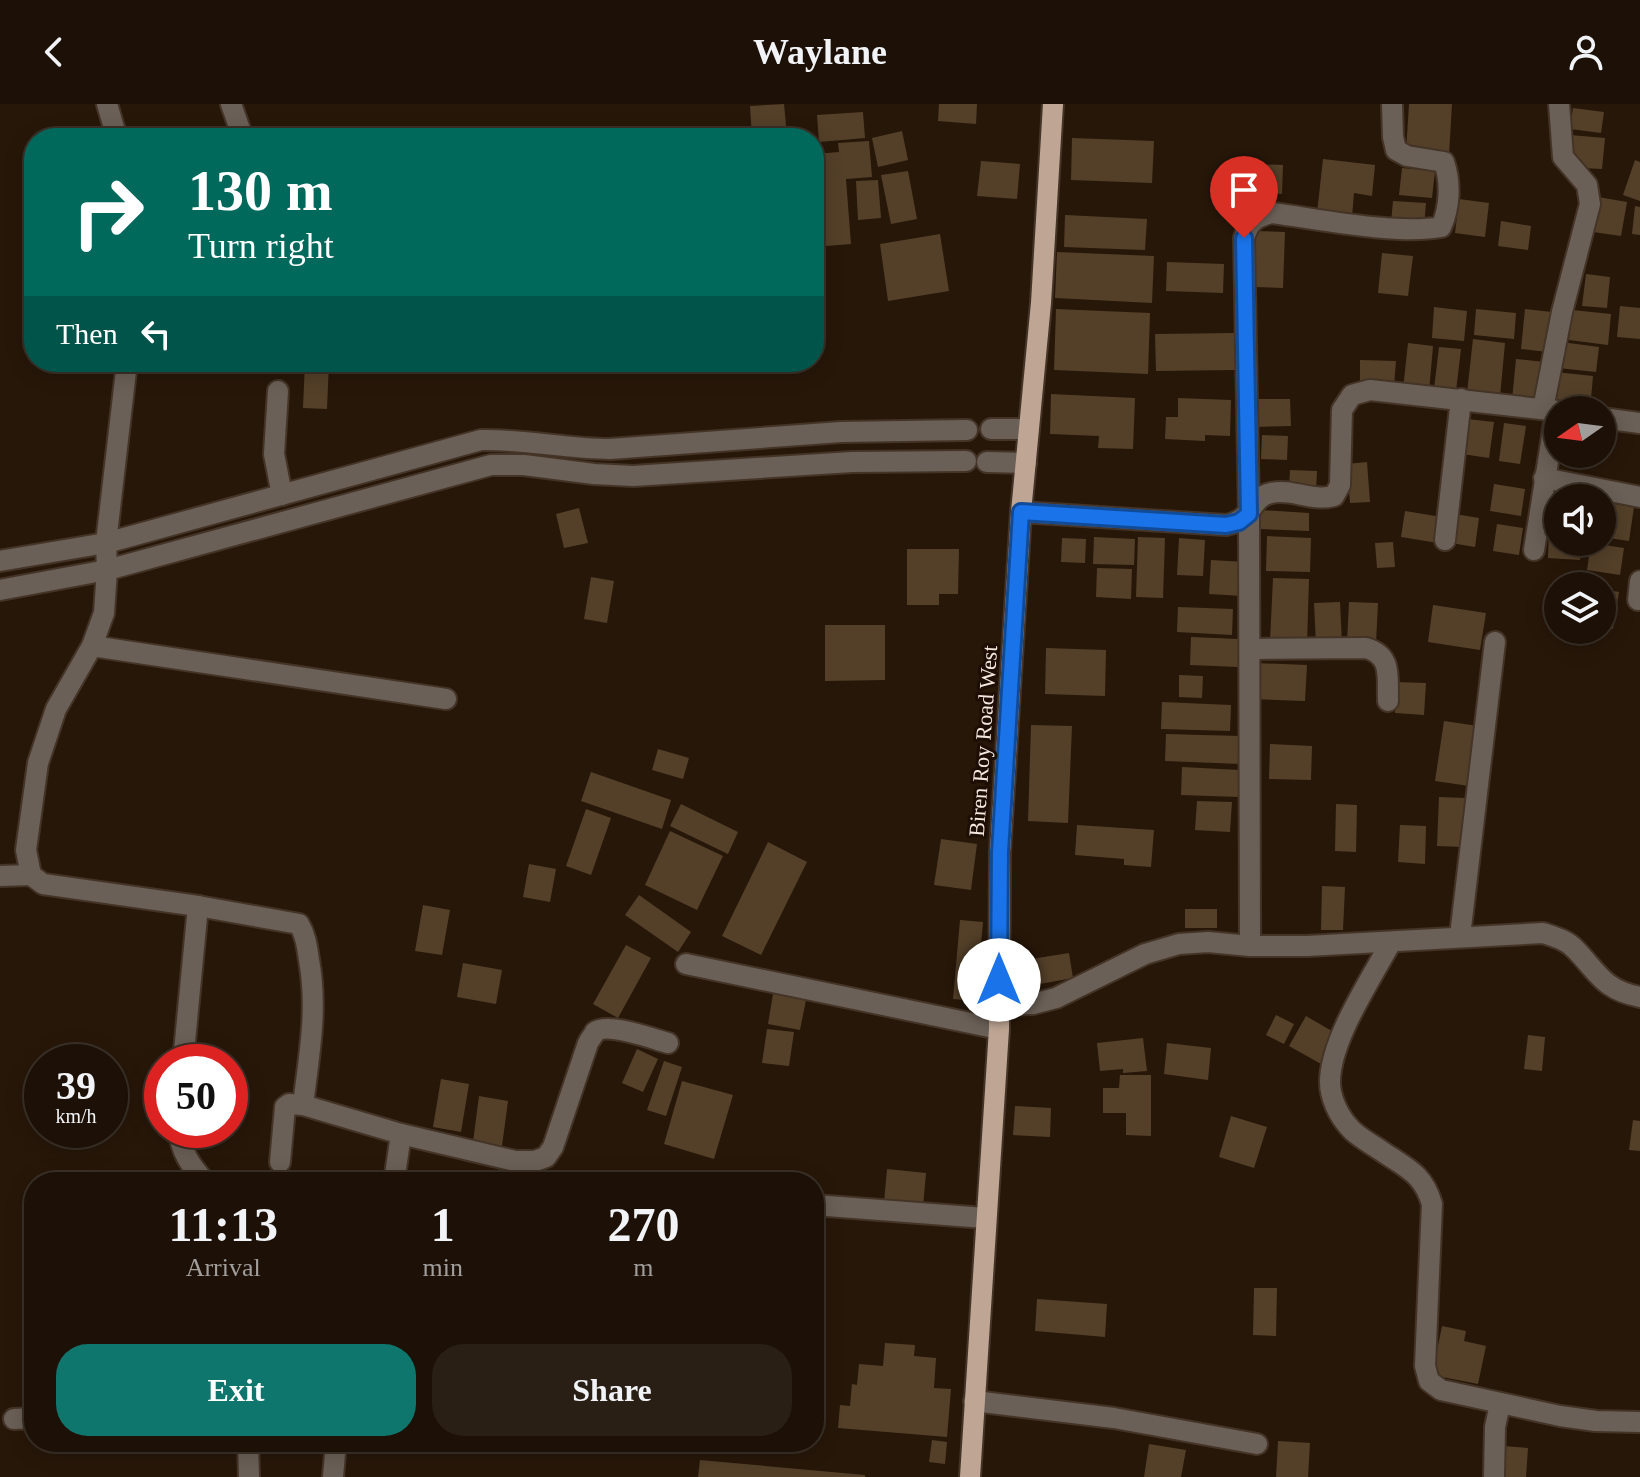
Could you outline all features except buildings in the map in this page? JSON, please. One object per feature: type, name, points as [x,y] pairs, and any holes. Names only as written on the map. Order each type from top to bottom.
[{"type":"main road","name":"Biren Roy Road West","points":[[970,1477],[999,1029],[1000,852],[1021,512],[1041,303],[1053,104]]},
{"type":"street","points":[[107,104],[114,128]]},
{"type":"street","points":[[231,104],[239,128]]},
{"type":"street","points":[[1250,946],[1249,514],[1244,238],[1249,224],[1257,216],[1272,213],[1398,228],[1426,230],[1441,227],[1447,214],[1448,175],[1444,162],[1407,156],[1396,150],[1392,104]]},
{"type":"street","points":[[1554,396],[1562,312],[1590,204],[1587,185],[1563,157],[1559,104]]},
{"type":"street","points":[[31,875],[26,850],[38,763],[56,709],[92,646],[104,613],[106,543],[126,372]]},
{"type":"street","points":[[1021,512],[1226,525],[1239,522],[1249,514],[1259,497],[1273,492],[1321,500],[1334,496],[1340,485],[1342,410],[1352,395],[1370,390],[1544,410]]},
{"type":"street","points":[[278,391],[274,454],[282,495]]},
{"type":"street","points":[[1445,540],[1461,399]]},
{"type":"street","points":[[1616,420],[1640,423]]},
{"type":"street","points":[[991,429],[1029,429]]},
{"type":"street","points":[[0,561],[106,543],[481,440],[509,440],[571,449],[610,449],[841,432],[967,430]]},
{"type":"street","points":[[0,590],[107,570],[491,465],[524,465],[633,476],[852,462],[966,461]]},
{"type":"street","points":[[987,462],[1026,463]]},
{"type":"street","points":[[1534,550],[1545,468]]},
{"type":"street","points":[[1544,478],[1640,497]]},
{"type":"street","points":[[1460,936],[1495,642]]},
{"type":"street","points":[[92,646],[446,699]]},
{"type":"street","points":[[1250,649],[1366,648],[1379,652],[1386,661],[1388,701]]},
{"type":"street","points":[[0,876],[31,875],[43,884],[299,924],[305,934],[315,1012],[303,1105]]},
{"type":"street","points":[[185,1044],[198,906]]},
{"type":"street","points":[[999,1005],[1033,1004],[1056,998],[1145,954],[1179,944],[1208,942],[1250,946],[1391,942],[1543,933],[1560,938],[1575,948],[1598,978],[1612,988],[1640,997]]},
{"type":"street","points":[[1391,942],[1332,1060],[1330,1085],[1336,1109],[1350,1128],[1426,1185],[1432,1204],[1425,1366],[1429,1381],[1441,1390],[1500,1404],[1596,1421],[1640,1422]]},
{"type":"street","points":[[686,964],[999,1029]]},
{"type":"street","points":[[280,1162],[285,1107],[289,1104],[303,1105],[401,1134],[515,1161],[535,1161],[546,1157],[553,1147],[588,1043],[595,1032],[604,1028],[617,1029],[668,1043]]},
{"type":"street","points":[[395,1172],[401,1134]]},
{"type":"street","points":[[182,1148],[196,1172]]},
{"type":"street","points":[[824,1206],[985,1218]]},
{"type":"street","points":[[974,1401],[1114,1418],[1257,1444]]},
{"type":"street","points":[[1494,1477],[1495,1427],[1500,1404]]},
{"type":"street","points":[[248,1452],[249,1477]]},
{"type":"street","points":[[333,1477],[335,1452]]},
{"type":"route","points":[[999,980],[1000,852],[1021,512],[1226,525],[1239,522],[1249,514],[1244,238]]}]
